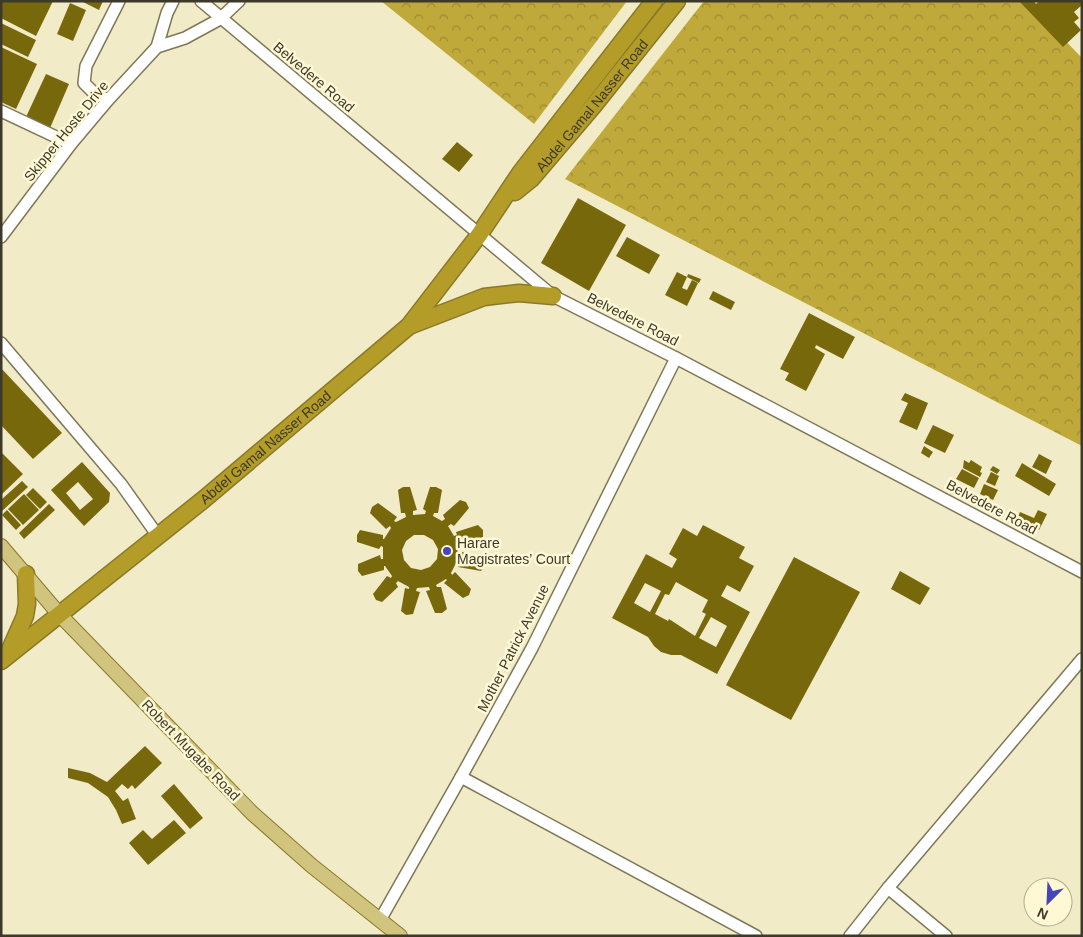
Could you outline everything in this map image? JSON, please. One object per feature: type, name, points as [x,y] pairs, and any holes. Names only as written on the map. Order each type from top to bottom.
[{"type":"highway","name":"Abdel Gamal Nasser Road","points":[[4,658],[226,481],[409,326],[479,235],[521,172],[654,1]]},
{"type":"highway","name":"Abdel Gamal Nasser Road","points":[[501,204],[531,179],[594,105],[677,1]]},
{"type":"highway","points":[[409,326],[484,297],[518,293],[553,296]]},
{"type":"highway","points":[[4,658],[25,616],[27,604],[26,574]]},
{"type":"main road","name":"Robert Mugabe Road","points":[[1,546],[59,614],[252,813],[312,866],[400,936]]},
{"type":"street","points":[[108,100],[93,92],[84,83],[84,75],[86,66],[119,1]]},
{"type":"street","name":"Skipper Hoste Drive","points":[[1,237],[71,144],[108,100],[158,47],[168,13],[174,1]]},
{"type":"street","points":[[201,1],[220,18]]},
{"type":"street","name":"Skipper Hoste Drive","points":[[158,47],[185,38],[220,18],[240,1]]},
{"type":"street","name":"Belvedere Road","points":[[220,18],[553,296],[676,358],[1082,572]]},
{"type":"street","points":[[1,110],[71,144]]},
{"type":"street","points":[[1,343],[121,484],[158,536]]},
{"type":"street","name":"Mother Patrick Avenue","points":[[380,920],[532,648],[676,358]]},
{"type":"street","points":[[850,936],[888,888],[1082,659]]},
{"type":"street","points":[[461,777],[756,936]]},
{"type":"street","points":[[888,888],[946,936]]},
{"type":"green space","points":[[381,1],[627,1],[534,124]]},
{"type":"green space","points":[[704,1],[1027,1],[1082,58],[1082,446],[565,179]]},
{"type":"building","points":[[1,1],[53,1],[36,36],[1,18]]},
{"type":"building","points":[[81,1],[103,1],[99,10]]},
{"type":"building","points":[[1019,1],[1034,1],[1036,4],[1039,1],[1082,1],[1082,5],[1074,12],[1079,18],[1074,22],[1081,30],[1063,47]]},
{"type":"building","points":[[70,3],[86,10],[73,41],[57,34]]},
{"type":"building","points":[[1,23],[36,40],[28,57],[1,44]]},
{"type":"building","points":[[1,47],[37,64],[16,109],[1,102]]},
{"type":"building","points":[[46,74],[69,84],[50,128],[26,117]]},
{"type":"building","points":[[457,142],[473,155],[459,172],[442,159]]},
{"type":"building","points":[[578,198],[626,225],[589,291],[541,263]]},
{"type":"building","points":[[627,237],[660,255],[649,274],[616,256]]},
{"type":"building","points":[[677,272],[687,277],[682,288],[687,290],[692,280],[698,283],[687,306],[665,295]]},
{"type":"building","points":[[688,274],[701,279],[699,283],[687,277]]},
{"type":"building","points":[[713,291],[735,302],[731,310],[709,299]]},
{"type":"building","points":[[809,313],[855,337],[843,359],[816,345],[815,348],[825,354],[806,391],[785,380],[789,373],[780,369]]},
{"type":"building","points":[[1,368],[62,433],[33,459],[1,425]]},
{"type":"building","points":[[905,393],[928,403],[917,430],[899,422],[908,403],[901,400]]},
{"type":"building","points":[[933,425],[954,435],[945,453],[924,443]]},
{"type":"building","points":[[924,446],[933,452],[929,458],[921,453]]},
{"type":"building","points":[[1,452],[23,474],[1,495]]},
{"type":"building","points":[[1039,454],[1052,461],[1046,474],[1032,467]]},
{"type":"building","points":[[964,460],[969,463],[971,460],[982,467],[980,477],[963,468]]},
{"type":"building","points":[[82,462],[110,493],[109,502],[84,526],[51,490]],"holes":[[[78,482],[93,499],[80,510],[66,493]]]},
{"type":"building","points":[[1022,463],[1056,484],[1049,496],[1015,476]]},
{"type":"building","points":[[993,466],[1000,470],[997,474],[990,470]]},
{"type":"building","points":[[962,469],[979,478],[974,488],[956,479]]},
{"type":"building","points":[[991,472],[999,476],[995,486],[986,482]]},
{"type":"building","points":[[22,481],[28,487],[1,512],[1,500]]},
{"type":"building","points":[[984,484],[998,490],[993,500],[980,494]]},
{"type":"building","name":"Harare Magistrates’ Court","points":[[403,487],[410,487],[417,510],[413,511],[413,515],[425,514],[426,511],[423,509],[430,487],[436,487],[442,490],[438,513],[434,513],[433,516],[442,521],[445,519],[443,515],[460,500],[466,502],[469,508],[454,526],[451,524],[448,526],[454,536],[457,535],[456,532],[478,525],[483,530],[483,537],[461,546],[459,542],[457,543],[458,555],[460,556],[462,552],[484,559],[485,565],[481,571],[458,567],[458,563],[456,563],[451,573],[452,575],[455,572],[471,589],[469,595],[463,598],[444,583],[446,579],[436,585],[441,587],[447,609],[442,613],[435,613],[426,591],[430,590],[429,587],[417,588],[416,591],[420,592],[413,614],[406,615],[401,611],[405,588],[409,589],[409,587],[398,581],[396,583],[398,587],[382,602],[376,600],[373,594],[387,576],[391,578],[392,576],[385,566],[384,570],[362,576],[358,571],[358,564],[380,555],[381,559],[383,559],[383,547],[381,546],[379,549],[357,542],[357,535],[360,530],[383,535],[384,539],[391,528],[390,526],[386,529],[370,513],[372,507],[378,503],[397,517],[394,521],[396,522],[406,517],[405,513],[401,513],[398,490]],"holes":[[[414,535],[424,535],[433,540],[438,549],[437,559],[430,567],[421,570],[411,568],[404,560],[402,550],[406,541]]]},
{"type":"building","points":[[33,488],[47,502],[40,509],[26,495]]},
{"type":"building","points":[[24,494],[39,510],[23,525],[8,509]]},
{"type":"building","points":[[49,504],[55,510],[24,539],[19,533]]},
{"type":"building","points":[[7,510],[21,525],[16,530],[2,515]]},
{"type":"building","points":[[1038,510],[1047,514],[1039,530],[1017,520],[1020,512],[1034,518]]},
{"type":"building","points":[[703,525],[745,547],[739,558],[754,566],[740,592],[727,585],[721,596],[750,612],[717,674],[681,655],[661,652],[648,637],[612,618],[646,554],[672,568],[677,559],[669,554],[683,528],[697,536]],"holes":[[[676,582],[708,600],[702,612],[706,614],[695,636],[669,619],[668,621],[655,614],[665,594],[669,595]],[[645,583],[661,591],[650,612],[634,603]],[[711,617],[727,626],[716,647],[699,638]]]},
{"type":"building","points":[[794,557],[860,592],[791,720],[726,685]]},
{"type":"building","points":[[900,571],[930,588],[920,605],[891,589]]},
{"type":"building","points":[[145,746],[162,763],[135,789],[132,785],[128,789],[122,784],[115,791],[123,801],[128,798],[136,819],[122,824],[108,797],[88,783],[68,778],[68,768],[90,773],[107,782]]},
{"type":"building","points":[[174,784],[203,818],[190,829],[161,796]]},
{"type":"building","points":[[174,820],[186,833],[148,865],[129,843],[143,830],[152,839]]},
{"type":"place","name":"Harare Magistrates’ Court","points":[[447,551]]}]
